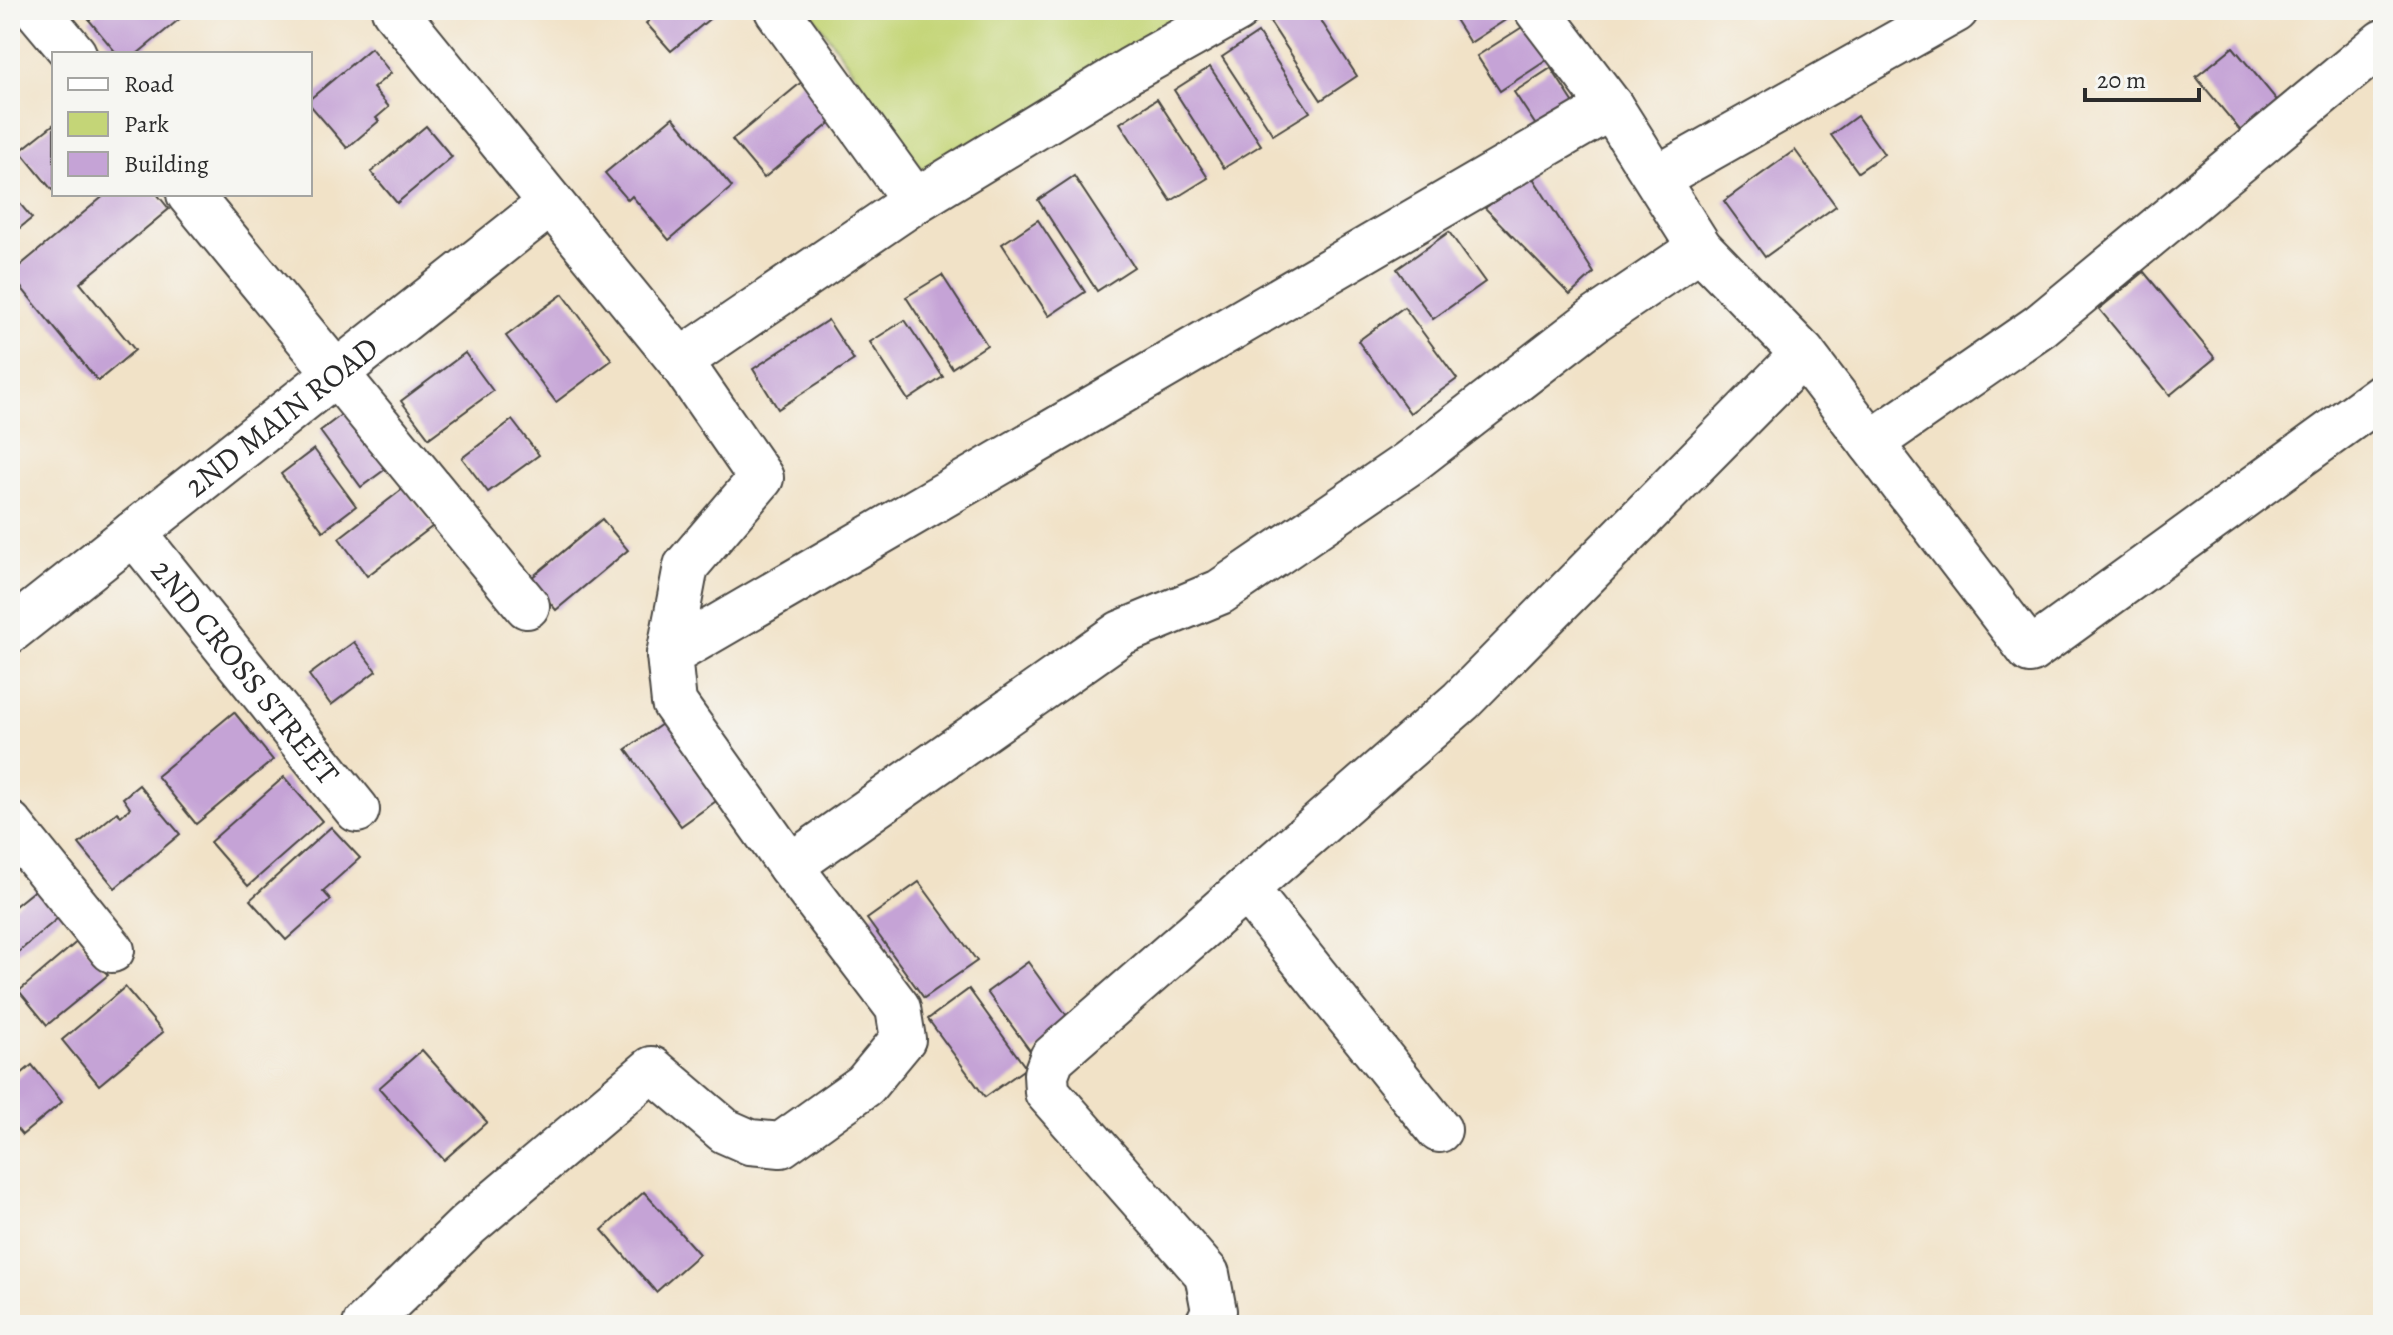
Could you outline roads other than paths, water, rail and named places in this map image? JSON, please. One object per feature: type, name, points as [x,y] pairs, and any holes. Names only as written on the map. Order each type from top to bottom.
[{"type":"street","points":[[37,10],[72,52]]},
{"type":"street","points":[[365,1325],[468,1225],[652,1069],[725,1131],[750,1142],[781,1145],[865,1085],[903,1039],[898,1008],[790,866],[674,703],[669,655],[686,566],[761,478],[680,361],[394,10]]},
{"type":"street","points":[[777,10],[915,201]]},
{"type":"street","points":[[680,361],[915,201],[1130,70],[1237,10]]},
{"type":"street","points":[[1537,10],[1611,107],[1700,248],[1803,354],[2030,651],[2383,395]]},
{"type":"street","points":[[1657,178],[1956,10]]},
{"type":"street","points":[[1871,443],[2040,326],[2383,42]]},
{"type":"street","points":[[669,655],[1611,107]]},
{"type":"street","points":[[191,196],[527,606]]},
{"type":"street","name":"2ND MAIN ROAD","points":[[10,631],[551,203]]},
{"type":"street","points":[[790,866],[1121,633],[1220,592],[1409,463],[1594,320],[1700,248]]},
{"type":"street","points":[[1207,1325],[1214,1311],[1207,1274],[1047,1092],[1046,1074],[1052,1058],[1461,701],[1803,354]]},
{"type":"street","name":"2ND CROSS STREET","points":[[134,533],[357,810]]},
{"type":"street","points":[[10,824],[112,950]]},
{"type":"street","points":[[1246,889],[1439,1130]]}]
